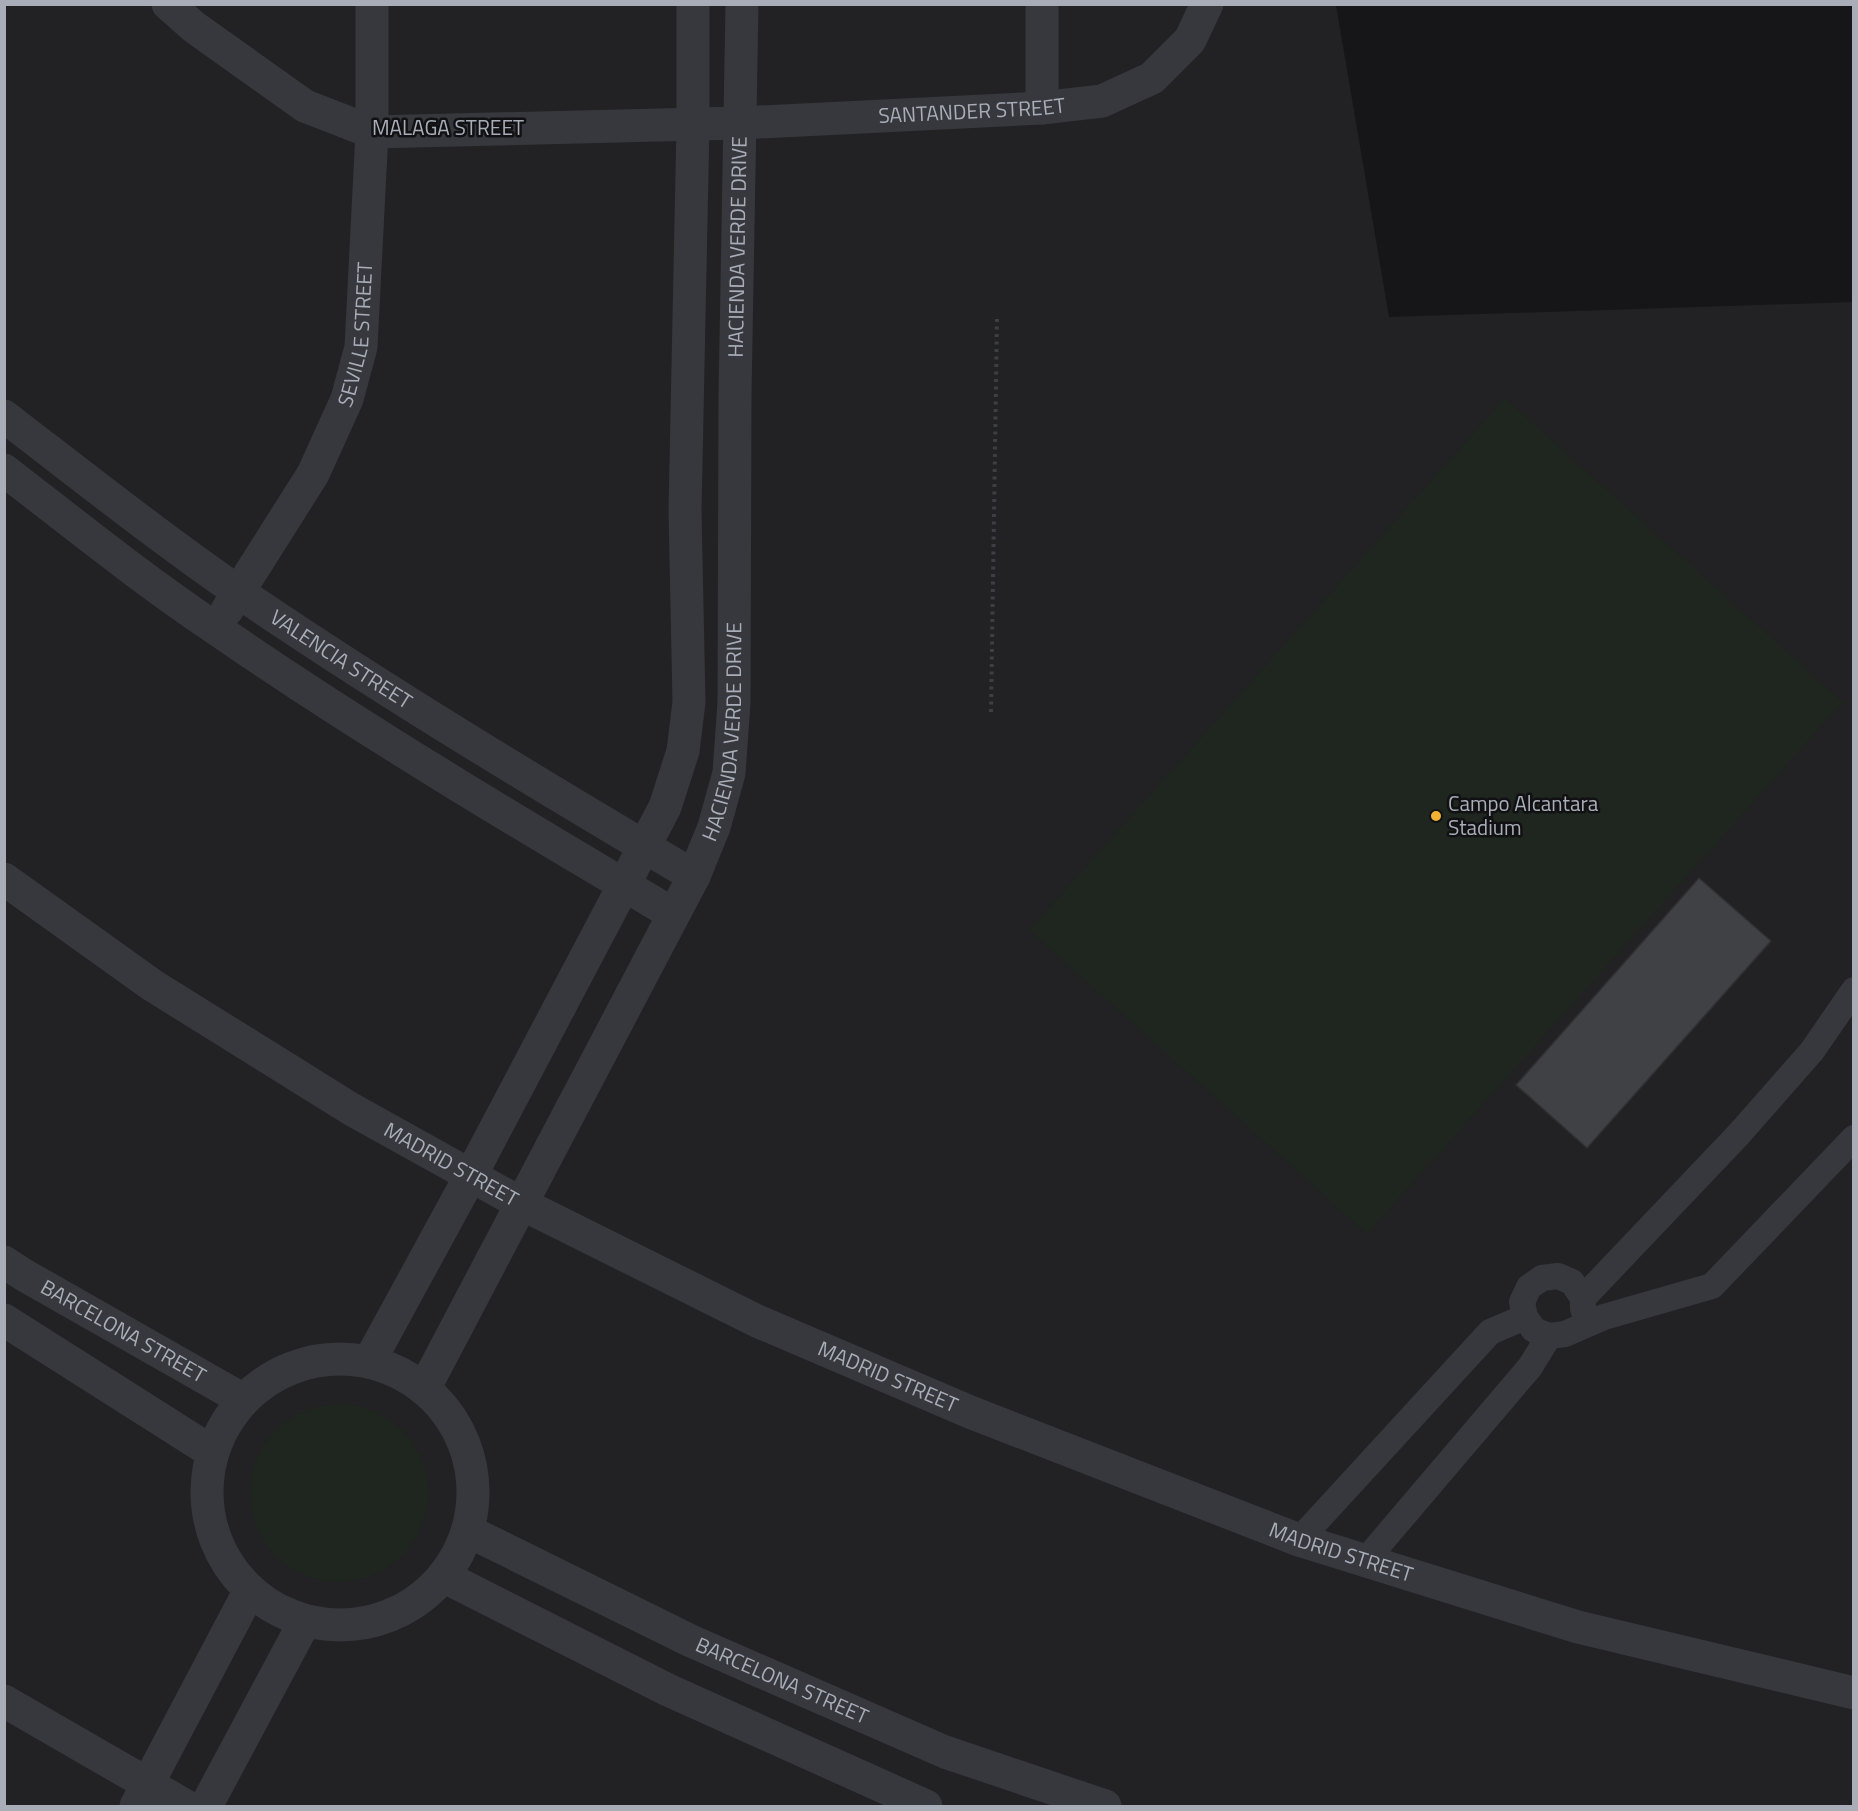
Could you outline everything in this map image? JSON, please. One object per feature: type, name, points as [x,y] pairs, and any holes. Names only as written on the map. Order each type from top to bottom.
[{"type":"street","name":"MALAGA STREET","points":[[168,4],[194,27],[305,106],[372,132],[693,125]]},
{"type":"street","name":"SEVILLE STREET","points":[[215,628],[313,474],[347,399],[361,347],[372,132],[372,4]]},
{"type":"street","name":"HACIENDA VERDE DRIVE","points":[[369,1362],[471,1175],[665,807],[683,751],[689,702],[685,511],[693,125],[693,4]]},
{"type":"street","name":"HACIENDA VERDE DRIVE","points":[[424,1389],[694,876],[714,827],[729,774],[734,703],[735,395],[742,4]]},
{"type":"street","points":[[1042,4],[1042,108]]},
{"type":"street","name":"SANTANDER STREET","points":[[693,125],[1042,108],[1102,101],[1152,78],[1190,40],[1207,4]]},
{"type":"street","name":"VALENCIA STREET","points":[[4,416],[134,517],[240,592],[386,689],[694,876]]},
{"type":"street","name":"VALENCIA STREET","points":[[4,470],[109,552],[215,628],[362,725],[673,914]]},
{"type":"street","name":"MADRID STREET","points":[[4,879],[152,985],[351,1109],[522,1204],[757,1321],[970,1412],[1299,1540],[1578,1627],[1854,1693]]},
{"type":"street","name":"BARCELONA STREET","points":[[4,1262],[242,1400]]},
{"type":"street","points":[[4,1320],[212,1452]]},
{"type":"street","points":[[335,1358],[369,1362],[398,1372],[424,1389],[446,1411],[461,1439],[471,1469],[473,1500],[468,1531],[458,1555],[443,1576],[421,1598],[395,1614],[366,1623],[335,1625],[305,1621],[276,1609],[250,1590],[226,1562],[211,1527],[206,1490],[212,1452],[224,1424],[242,1400],[270,1377],[301,1364],[335,1358]]},
{"type":"street","name":"BARCELONA STREET","points":[[468,1531],[691,1641],[934,1747],[1105,1806]]},
{"type":"street","points":[[443,1576],[668,1690],[926,1806]]},
{"type":"street","points":[[142,1796],[250,1590]]},
{"type":"street","points":[[206,1806],[305,1621]]},
{"type":"street","points":[[4,1701],[142,1796],[186,1806]]},
{"type":"lane","points":[[1583,1298],[1738,1134],[1812,1051],[1854,990]]},
{"type":"lane","points":[[1588,1323],[1583,1309],[1583,1298],[1572,1282],[1558,1276],[1542,1278],[1529,1287],[1522,1302],[1525,1317],[1534,1330],[1549,1336],[1566,1334],[1588,1323],[1712,1286],[1854,1138]]},
{"type":"lane","points":[[1299,1540],[1490,1332],[1525,1317]]},
{"type":"lane","points":[[1365,1561],[1530,1367],[1549,1336]]},
{"type":"path","points":[[991,712],[997,317]]},
{"type":"shaded area","points":[[5,5],[1336,5],[1389,317],[1853,302],[1853,1806],[5,1806]]},
{"type":"shaded area","name":"Campo Alcantara Stadium","points":[[1505,398],[1843,702],[1367,1234],[1029,930]]},
{"type":"shaded area","points":[[339,1404],[373,1411],[402,1430],[421,1459],[428,1493],[421,1527],[402,1556],[373,1575],[339,1582],[305,1575],[276,1556],[257,1527],[250,1493],[257,1459],[276,1430],[305,1411]]},
{"type":"building","points":[[1699,878],[1771,941],[1587,1148],[1516,1085]]},
{"type":"place","name":"Campo Alcantara Stadium","points":[[1436,816]]}]
